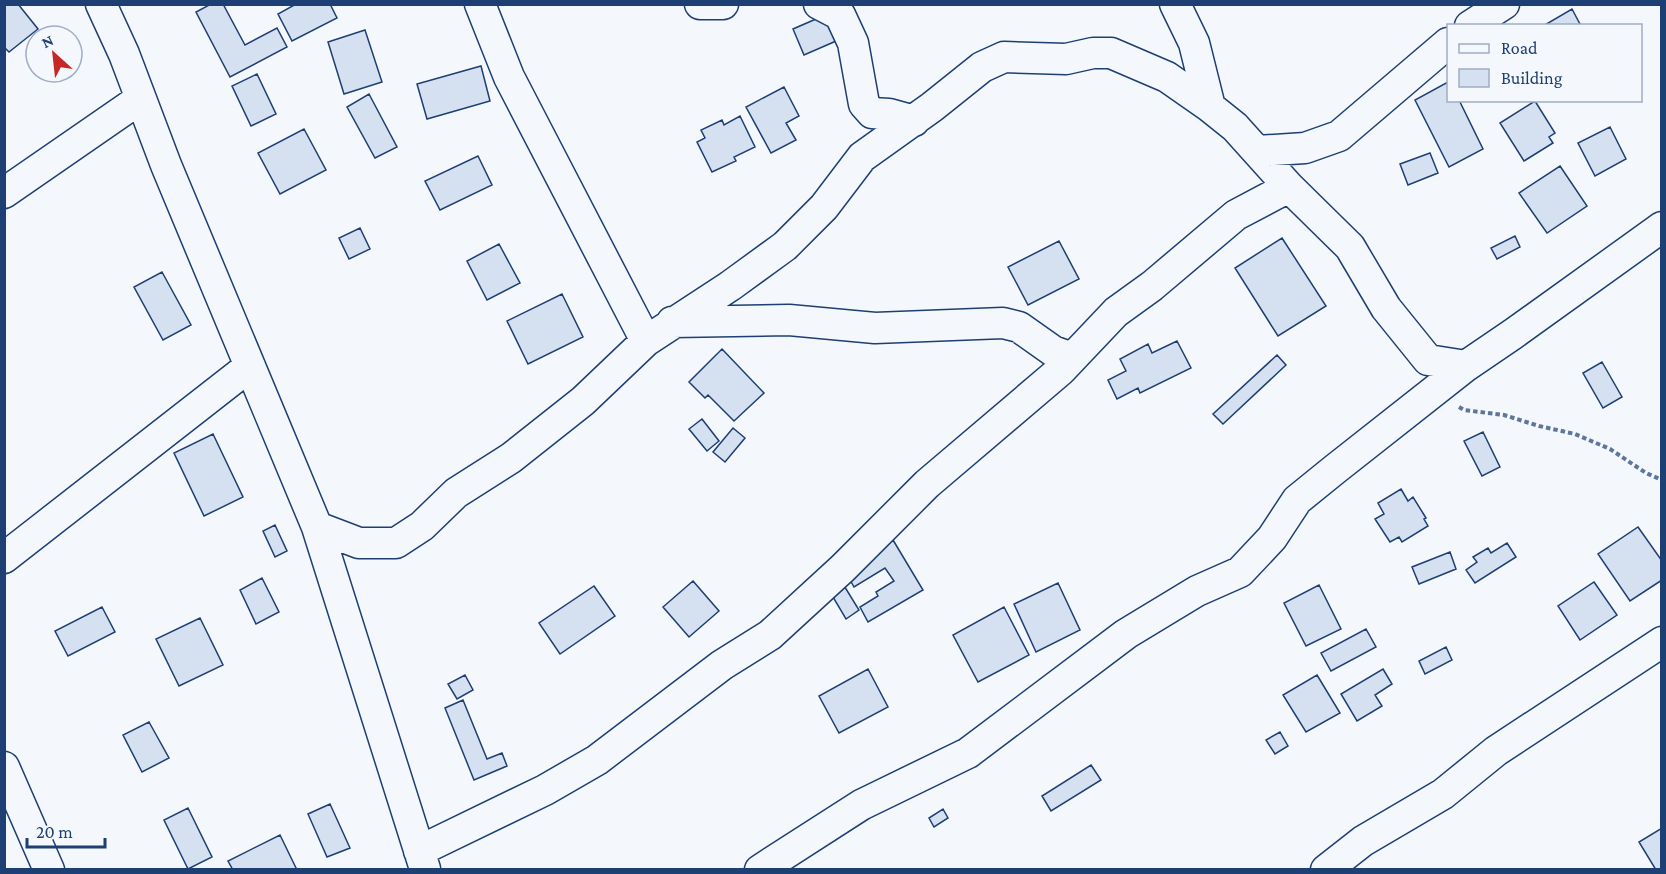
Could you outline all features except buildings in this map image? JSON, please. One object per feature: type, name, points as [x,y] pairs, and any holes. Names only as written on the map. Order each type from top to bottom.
[{"type":"street","points":[[480,4],[509,77],[646,341]]},
{"type":"street","points":[[700,4],[723,4]]},
{"type":"street","points":[[819,4],[840,15],[853,43],[864,104],[872,113],[889,114],[914,121]]},
{"type":"street","points":[[1175,4],[1194,43],[1210,107]]},
{"type":"street","points":[[1473,24],[1504,4]]},
{"type":"street","points":[[109,7],[140,99],[317,527],[422,860],[597,760],[722,665],[770,635],[843,568],[927,484],[1061,370],[1116,312],[1160,279],[1236,215],[1289,187]]},
{"type":"street","points":[[1257,151],[1305,148],[1339,136],[1447,45]]},
{"type":"street","points":[[317,527],[359,543],[396,543],[422,525],[456,493],[511,458],[583,401],[646,341],[730,286],[784,246],[824,207],[862,157],[914,121],[982,67],[1004,57],[1066,59],[1093,53],[1111,53],[1167,77],[1235,127],[1289,187],[1350,246],[1386,308],[1428,360],[1466,366]]},
{"type":"street","points":[[4,193],[140,99]]},
{"type":"street","points":[[760,870],[861,804],[968,753],[1126,634],[1197,591],[1240,572],[1272,538],[1297,500],[1466,366],[1662,227]]},
{"type":"street","points":[[672,322],[789,320],[875,328],[1003,323],[1019,327],[1053,351],[1072,358]]},
{"type":"street","points":[[4,558],[249,366]]},
{"type":"street","points":[[1326,870],[1363,841],[1443,794],[1496,751],[1662,642]]},
{"type":"street","points":[[4,767],[49,870]]},
{"type":"path","points":[[1431,395],[1464,410],[1504,415],[1575,434],[1610,449],[1646,473],[1662,480]]}]
